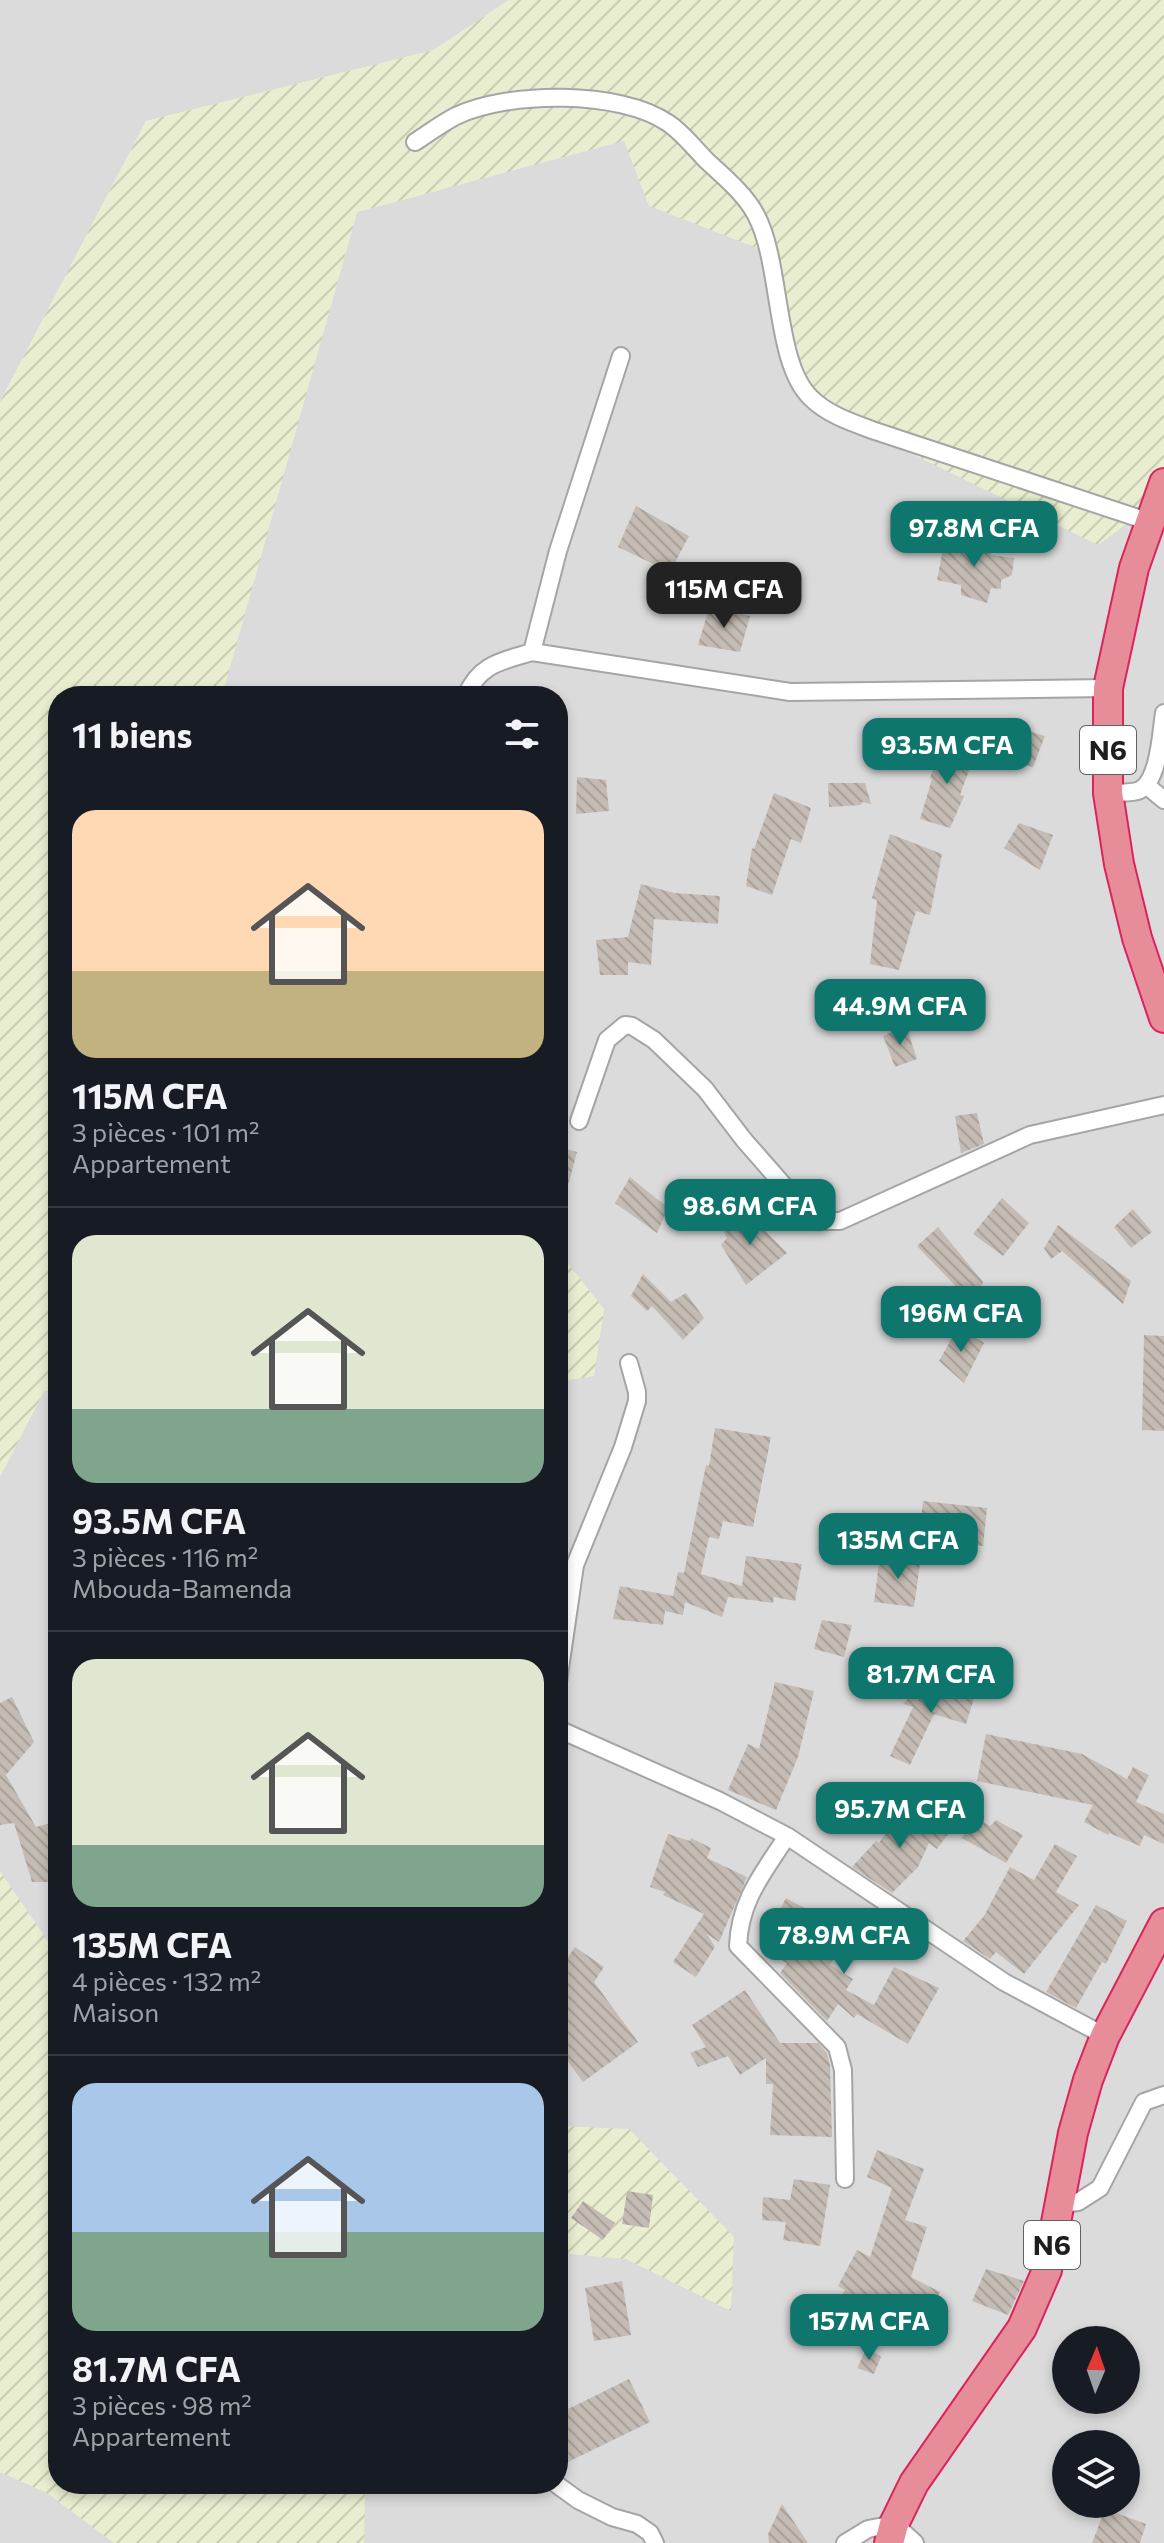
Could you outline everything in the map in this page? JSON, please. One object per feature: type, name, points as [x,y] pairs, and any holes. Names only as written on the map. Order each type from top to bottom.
[{"type":"highway","name":"N6","points":[[1164,483],[1134,568],[1108,688],[1108,793],[1119,864],[1137,938],[1164,1018]]},
{"type":"highway","name":"N6","points":[[899,2537],[914,2483],[1022,2328],[1047,2270],[1073,2133],[1088,2080],[1105,2036],[1164,1923]]},
{"type":"street","points":[[415,142],[458,115],[504,102],[553,97],[623,104],[668,122],[739,192],[756,215],[768,252],[794,376],[811,399],[839,418],[1150,522]]},
{"type":"street","points":[[532,652],[558,551],[621,356]]},
{"type":"street","points":[[470,686],[473,679],[498,662],[532,652],[790,692],[1108,688]]},
{"type":"street","points":[[1108,793],[1138,791],[1146,785],[1157,760],[1164,713]]},
{"type":"street","points":[[1146,785],[1164,800]]},
{"type":"street","points":[[579,1121],[607,1040],[625,1025],[632,1026],[654,1040],[705,1089],[744,1140],[808,1213],[825,1221],[840,1221],[1030,1135],[1164,1105]]},
{"type":"street","points":[[568,1613],[575,1565],[623,1447],[637,1401],[629,1363]]},
{"type":"street","points":[[568,1733],[720,1801],[787,1836],[1004,1982],[1105,2036]]},
{"type":"street","points":[[787,1836],[746,1901],[739,1924],[738,1946],[837,2047],[843,2070],[845,2179]]},
{"type":"street","points":[[1061,2204],[1078,2202],[1100,2188],[1144,2102],[1164,2095]]},
{"type":"street","points":[[568,2493],[612,2517],[637,2524],[650,2533],[655,2543]]},
{"type":"street","points":[[845,2543],[868,2529],[899,2537]]},
{"type":"shaded area","points":[[0,0],[509,0],[434,50],[146,121],[0,402]]},
{"type":"shaded area","points":[[601,0],[1164,0],[1164,2543],[0,2543],[0,753],[48,691],[48,2494],[568,2494],[568,686],[52,686],[323,333],[357,212],[443,189]]},
{"type":"green space","points":[[509,0],[1164,0],[1164,496],[1098,545],[839,418],[794,376],[768,252],[649,206],[624,141],[357,212],[225,686],[48,686],[48,1391],[44,1391],[0,1477],[0,402],[146,121],[434,50]]},
{"type":"green space","points":[[568,1264],[604,1309],[594,1376],[568,1380]]},
{"type":"green space","points":[[0,1871],[48,1941],[48,2494],[0,2472]]},
{"type":"green space","points":[[568,2126],[629,2129],[734,2237],[731,2311],[626,2259],[568,2254]]},
{"type":"green space","points":[[48,2494],[365,2494],[364,2543],[114,2543]]},
{"type":"building","points":[[636,506],[689,536],[670,572],[618,547]]},
{"type":"building","points":[[968,539],[991,543],[991,555],[1014,558],[1012,575],[1001,580],[1001,589],[991,588],[987,603],[961,595],[961,585],[937,580],[944,544],[962,548]]},
{"type":"building","points":[[709,608],[750,616],[740,652],[698,645]]},
{"type":"building","points":[[1018,728],[1045,736],[1033,767],[1008,759]]},
{"type":"building","points":[[944,743],[975,754],[960,795],[964,796],[950,828],[920,819],[930,778]]},
{"type":"building","points":[[577,777],[606,780],[609,811],[576,814]]},
{"type":"building","points":[[828,783],[865,783],[871,804],[862,802],[861,805],[829,807]]},
{"type":"building","points":[[774,793],[811,808],[801,843],[791,839],[772,895],[746,886],[752,848]]},
{"type":"building","points":[[1019,823],[1053,835],[1040,870],[1004,848]]},
{"type":"building","points":[[890,834],[942,854],[930,915],[916,911],[899,970],[870,964],[877,900],[872,898]]},
{"type":"building","points":[[641,884],[674,893],[720,896],[718,924],[654,919],[651,965],[628,962],[628,975],[600,975],[596,940],[628,937]]},
{"type":"building","points":[[906,1026],[917,1059],[895,1067],[883,1036]]},
{"type":"building","points":[[977,1113],[984,1144],[961,1153],[955,1116]]},
{"type":"building","points":[[568,1150],[577,1152],[568,1185]]},
{"type":"building","points":[[630,1177],[668,1208],[657,1233],[615,1203]]},
{"type":"building","points":[[1002,1198],[1029,1223],[1003,1256],[973,1234]]},
{"type":"building","points":[[1133,1209],[1152,1232],[1131,1248],[1114,1227]]},
{"type":"building","points":[[746,1211],[787,1253],[746,1285],[721,1245],[727,1238],[722,1228]]},
{"type":"building","points":[[1058,1225],[1131,1281],[1123,1304],[1062,1251],[1051,1259],[1044,1248]]},
{"type":"building","points":[[938,1227],[983,1282],[973,1304],[917,1246]]},
{"type":"building","points":[[643,1274],[671,1302],[686,1293],[704,1318],[683,1340],[652,1306],[647,1311],[631,1296]]},
{"type":"building","points":[[958,1327],[984,1343],[964,1383],[939,1361]]},
{"type":"building","points":[[1144,1335],[1164,1336],[1164,1431],[1142,1430]]},
{"type":"building","points":[[715,1428],[771,1437],[753,1527],[723,1521],[719,1539],[709,1537],[701,1574],[742,1586],[746,1556],[802,1564],[795,1601],[774,1597],[773,1603],[728,1597],[722,1617],[685,1602],[683,1615],[665,1611],[663,1625],[613,1619],[620,1586],[673,1596],[678,1572],[684,1573]]},
{"type":"building","points":[[923,1501],[987,1508],[983,1546],[919,1539]]},
{"type":"building","points":[[897,1553],[921,1556],[914,1607],[874,1602],[879,1563],[895,1566]]},
{"type":"building","points":[[822,1620],[852,1625],[844,1657],[814,1649]]},
{"type":"building","points":[[933,1678],[976,1692],[966,1724],[934,1714],[910,1765],[890,1756],[913,1707],[903,1704],[917,1688],[929,1692]]},
{"type":"building","points":[[775,1682],[814,1691],[798,1757],[776,1810],[728,1790],[748,1744],[759,1749]]},
{"type":"building","points":[[12,1697],[34,1742],[6,1775],[36,1827],[48,1824],[48,1882],[32,1882],[14,1823],[0,1825],[0,1703]]},
{"type":"building","points":[[986,1734],[1082,1754],[1127,1779],[1133,1767],[1149,1775],[1136,1802],[1164,1814],[1164,1844],[1144,1835],[1140,1846],[1108,1835],[1084,1822],[1093,1805],[977,1781]]},
{"type":"building","points":[[905,1805],[948,1834],[937,1849],[929,1843],[918,1867],[892,1893],[852,1867],[876,1841],[879,1843]]},
{"type":"building","points":[[974,1817],[990,1826],[996,1820],[1023,1835],[1006,1863],[962,1838]]},
{"type":"building","points":[[668,1834],[690,1841],[691,1838],[711,1848],[707,1858],[747,1877],[719,1942],[707,1934],[715,1947],[696,1977],[673,1962],[704,1914],[650,1887]]},
{"type":"building","points":[[1055,1844],[1077,1856],[1056,1892],[1079,1905],[1024,1974],[996,1952],[990,1959],[963,1941],[984,1916],[1010,1867],[1034,1880]]},
{"type":"building","points":[[786,1898],[848,1932],[830,1965],[853,1979],[846,1990],[874,2005],[894,1967],[939,1988],[908,2044],[857,2014],[854,2018],[838,2004],[827,2021],[780,1973],[787,1963],[768,1953],[785,1922],[776,1917]]},
{"type":"building","points":[[1096,1905],[1127,1921],[1106,1964],[1102,1962],[1076,2008],[1046,1992]]},
{"type":"building","points":[[575,1947],[604,1967],[594,1982],[638,2042],[583,2082],[568,2062],[568,1957]]},
{"type":"building","points":[[745,1990],[780,2043],[818,2043],[827,2053],[832,2137],[770,2135],[773,2084],[766,2084],[766,2058],[740,2075],[728,2056],[698,2067],[690,2053],[706,2047],[692,2025]]},
{"type":"building","points":[[877,2150],[924,2169],[905,2220],[927,2227],[911,2277],[940,2292],[921,2328],[890,2312],[872,2346],[827,2321],[845,2290],[838,2286],[857,2250],[870,2257],[892,2188],[867,2177]]},
{"type":"building","points":[[794,2179],[830,2185],[820,2246],[783,2240],[786,2222],[762,2220],[763,2197],[790,2200]]},
{"type":"building","points":[[627,2191],[653,2195],[649,2228],[622,2224]]},
{"type":"building","points":[[583,2201],[615,2223],[603,2240],[571,2218]]},
{"type":"building","points":[[986,2269],[1024,2281],[1008,2315],[972,2301]]},
{"type":"building","points":[[622,2281],[631,2335],[594,2341],[585,2288]]},
{"type":"building","points":[[867,2348],[881,2357],[874,2374],[857,2368]]},
{"type":"building","points":[[629,2379],[650,2422],[568,2462],[568,2409]]},
{"type":"building","points":[[782,2504],[808,2543],[769,2543],[768,2534]]},
{"type":"building","points":[[1102,2518],[1130,2518],[1146,2524],[1140,2543],[1092,2543]]}]
